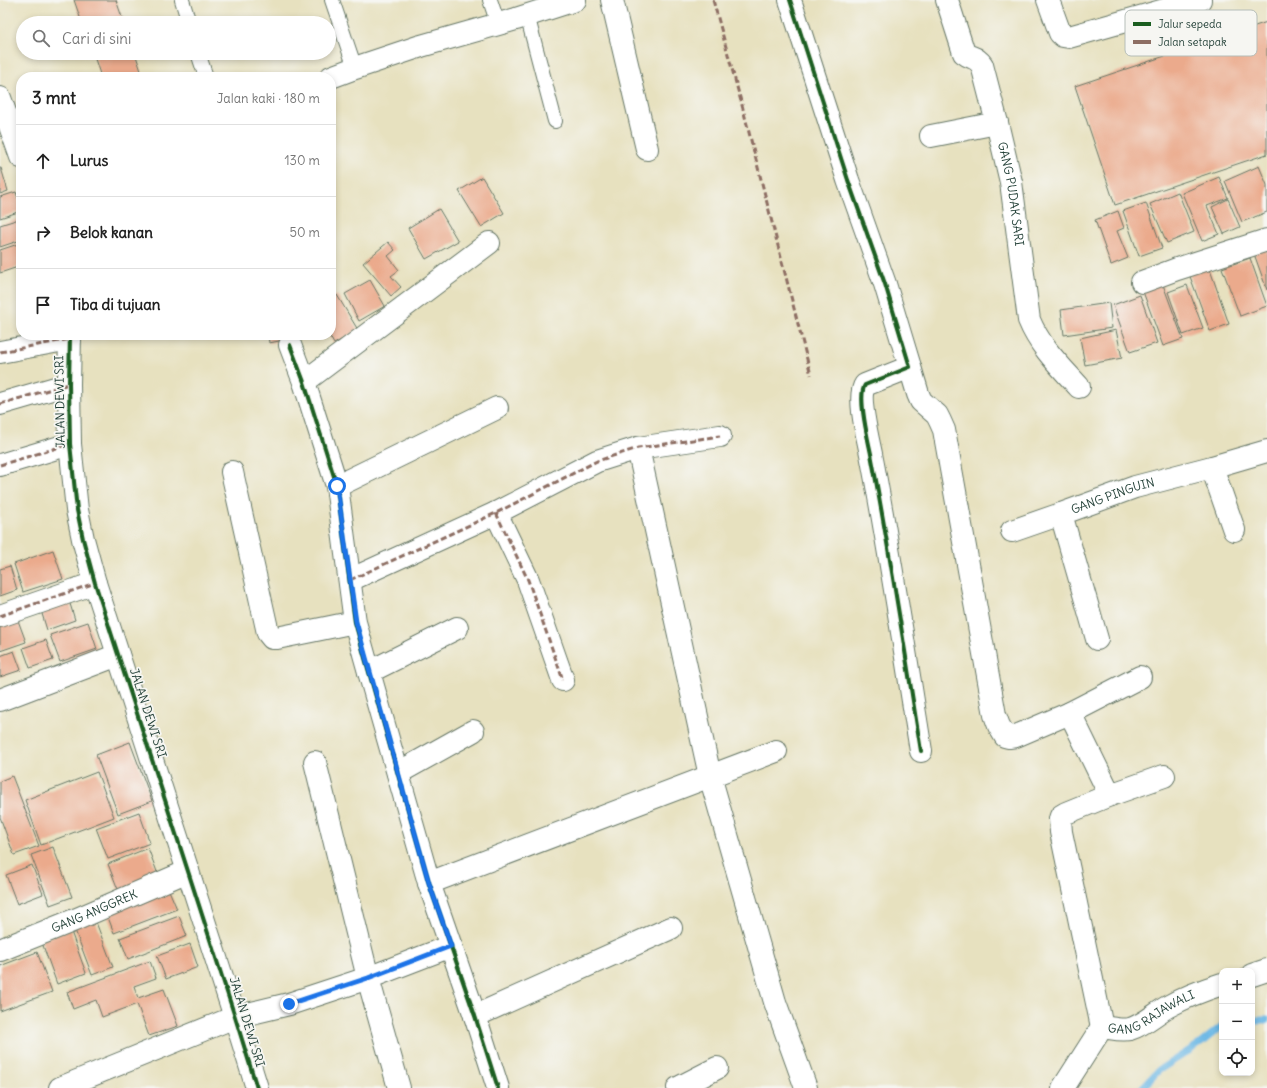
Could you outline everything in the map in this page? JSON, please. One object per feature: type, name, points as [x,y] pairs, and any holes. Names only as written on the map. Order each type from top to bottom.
[{"type":"street","points":[[336,75],[422,46],[575,0]]},
{"type":"street","points":[[612,0],[647,149]]},
{"type":"street","points":[[790,0],[848,180],[885,284],[918,394],[921,401],[937,415],[944,430],[995,714],[999,726],[1005,736],[1010,738],[1016,736],[1070,713],[1140,677]]},
{"type":"street","name":"GANG PUDAK SARI","points":[[946,0],[964,53],[967,56],[975,57],[982,64],[1011,182],[1030,320],[1034,333],[1042,345],[1079,388]]},
{"type":"street","points":[[1048,0],[1060,33],[1064,36],[1069,37],[1125,21]]},
{"type":"street","points":[[1165,10],[1200,0]]},
{"type":"street","points":[[0,98],[16,143]]},
{"type":"street","points":[[931,136],[997,123]]},
{"type":"street","points":[[1142,282],[1267,240]]},
{"type":"street","points":[[304,382],[489,243]]},
{"type":"street","points":[[0,352],[56,340]]},
{"type":"street","name":"JALAN DEWI SRI","points":[[70,340],[68,384],[70,444],[77,510],[83,539],[95,583],[257,1088]]},
{"type":"street","points":[[290,345],[304,382],[337,486],[356,622],[369,672],[429,883],[498,1088]]},
{"type":"street","points":[[910,367],[865,385],[863,388],[862,398],[864,418],[877,484],[921,751]]},
{"type":"street","points":[[0,404],[68,384]]},
{"type":"street","points":[[337,486],[497,408]]},
{"type":"street","points":[[350,580],[496,513],[596,461],[638,448],[720,436]]},
{"type":"street","points":[[0,465],[70,444]]},
{"type":"street","points":[[638,448],[710,776],[775,1002],[806,1088]]},
{"type":"street","name":"GANG PINGUIN","points":[[1097,639],[1061,514],[1135,487],[1267,451]]},
{"type":"street","points":[[1212,467],[1234,530]]},
{"type":"street","points":[[232,472],[268,633],[272,638],[356,622]]},
{"type":"street","points":[[496,513],[528,580],[563,680]]},
{"type":"street","points":[[1012,531],[1061,514]]},
{"type":"street","points":[[0,616],[95,583]]},
{"type":"street","points":[[369,672],[457,628]]},
{"type":"street","points":[[0,700],[118,655]]},
{"type":"street","points":[[1070,713],[1110,795]]},
{"type":"street","points":[[398,773],[473,731]]},
{"type":"street","points":[[429,883],[776,751]]},
{"type":"street","points":[[315,762],[368,978],[399,1088]]},
{"type":"street","points":[[1102,1027],[1061,832],[1060,819],[1061,816],[1066,813],[1110,795],[1164,776]]},
{"type":"street","name":"GANG ANGGREK","points":[[0,950],[77,919],[188,871]]},
{"type":"street","points":[[475,1016],[671,928]]},
{"type":"street","points":[[60,1088],[235,1017],[289,1004],[368,978],[451,946]]},
{"type":"street","points":[[1255,974],[1267,970]]},
{"type":"street","name":"GANG RAJAWALI","points":[[1063,1088],[1102,1027],[1118,1030],[1139,1026],[1161,1011],[1186,997],[1219,985]]},
{"type":"street","points":[[678,1088],[717,1068]]},
{"type":"lane","points":[[182,0],[187,16]]},
{"type":"lane","points":[[332,0],[355,68]]},
{"type":"lane","points":[[490,0],[498,24]]},
{"type":"lane","points":[[527,15],[555,121]]},
{"type":"lane","points":[[200,60],[204,72]]},
{"type":"building","points":[[74,0],[116,0],[122,16],[80,16]]},
{"type":"building","points":[[1267,22],[1267,154],[1115,205],[1075,86],[1165,56],[1257,56],[1257,25]]},
{"type":"building","points":[[95,60],[137,60],[141,72],[99,72]]},
{"type":"building","points":[[1259,166],[1267,185],[1267,212],[1242,222],[1225,181]]},
{"type":"building","points":[[0,168],[8,191],[0,194]]},
{"type":"building","points":[[482,177],[504,213],[481,227],[459,191]]},
{"type":"building","points":[[1219,177],[1228,198],[1207,206],[1219,234],[1202,241],[1182,193]]},
{"type":"building","points":[[16,192],[16,213],[0,218],[0,197]]},
{"type":"building","points":[[1178,192],[1194,232],[1167,243],[1150,204]]},
{"type":"building","points":[[1228,199],[1240,227],[1224,234],[1212,207]]},
{"type":"building","points":[[1146,203],[1162,248],[1139,256],[1123,211]]},
{"type":"building","points":[[439,209],[458,241],[426,259],[408,228]]},
{"type":"building","points":[[1118,211],[1124,228],[1117,231],[1128,258],[1111,265],[1095,220]]},
{"type":"building","points":[[16,220],[16,242],[0,247],[0,225]]},
{"type":"building","points":[[388,242],[395,250],[388,256],[399,270],[391,276],[401,287],[391,296],[363,263]]},
{"type":"building","points":[[16,245],[16,268],[0,273],[0,250]]},
{"type":"building","points":[[1267,246],[1267,290],[1253,251]]},
{"type":"building","points":[[1250,258],[1267,306],[1240,316],[1222,268]]},
{"type":"building","points":[[1208,264],[1229,324],[1210,331],[1188,271]]},
{"type":"building","points":[[370,280],[385,306],[359,321],[345,294]]},
{"type":"building","points":[[1162,282],[1183,339],[1163,346],[1142,289]]},
{"type":"building","points":[[1187,285],[1203,328],[1183,335],[1168,292]]},
{"type":"building","points":[[337,295],[358,330],[334,344],[332,340],[336,340]]},
{"type":"building","points":[[1140,295],[1157,343],[1130,352],[1113,305]]},
{"type":"building","points":[[1109,303],[1112,328],[1064,335],[1061,310]]},
{"type":"building","points":[[1116,330],[1122,358],[1085,365],[1080,338]]},
{"type":"building","points":[[269,340],[284,340],[269,343]]},
{"type":"building","points":[[53,550],[63,579],[23,592],[14,564]]},
{"type":"building","points":[[10,566],[17,590],[0,596],[0,569]]},
{"type":"building","points":[[67,594],[75,620],[47,630],[39,604]]},
{"type":"building","points":[[16,615],[26,642],[0,651],[0,621]]},
{"type":"building","points":[[88,622],[97,649],[60,662],[50,635]]},
{"type":"building","points":[[46,640],[53,660],[30,668],[23,648]]},
{"type":"building","points":[[14,651],[21,670],[0,677],[0,656]]},
{"type":"building","points":[[130,742],[152,801],[118,814],[96,755]]},
{"type":"building","points":[[97,772],[114,817],[41,845],[25,800]]},
{"type":"building","points":[[12,776],[39,846],[14,855],[0,817],[0,781]]},
{"type":"building","points":[[139,812],[150,843],[108,859],[96,828]]},
{"type":"building","points":[[53,847],[72,897],[50,905],[31,855]]},
{"type":"building","points":[[148,848],[159,877],[119,892],[108,864]]},
{"type":"building","points":[[32,865],[43,894],[17,904],[6,875]]},
{"type":"building","points":[[168,888],[177,909],[114,933],[106,912]]},
{"type":"building","points":[[179,916],[187,936],[128,959],[120,938]]},
{"type":"building","points":[[94,917],[113,967],[92,975],[73,925]]},
{"type":"building","points":[[70,929],[86,973],[57,984],[41,940]]},
{"type":"building","points":[[190,944],[198,967],[166,979],[157,956]]},
{"type":"building","points":[[37,952],[52,992],[0,1011],[0,966]]},
{"type":"building","points":[[150,961],[156,978],[134,986],[138,998],[164,989],[178,1026],[149,1036],[137,1004],[102,1017],[96,1000],[73,1009],[67,992]]},
{"type":"waterway","points":[[1255,1020],[1267,1020]]},
{"type":"waterway","points":[[1142,1088],[1159,1070],[1201,1043],[1219,1028]]},
{"type":"marked path","points":[[713,0],[742,105],[811,375]]},
{"type":"marked path","points":[[0,352],[65,340]]},
{"type":"marked path","points":[[0,404],[69,384]]},
{"type":"marked path","points":[[350,580],[496,513],[597,461],[638,448],[720,436]]},
{"type":"marked path","points":[[0,465],[70,444]]},
{"type":"marked path","points":[[496,513],[528,580],[563,680]]},
{"type":"marked path","points":[[0,616],[95,583]]},
{"type":"cycle path","points":[[790,0],[848,180],[885,284],[910,367],[865,385],[862,398],[864,418],[891,565],[921,751]]},
{"type":"cycle path","points":[[70,340],[70,444],[77,510],[83,539],[95,583],[257,1088]]},
{"type":"cycle path","points":[[290,345],[304,382],[337,486],[355,622],[429,883],[498,1088]]},
{"type":"route","points":[[289,1004],[368,978],[451,946],[429,883],[356,622],[337,486]]}]
